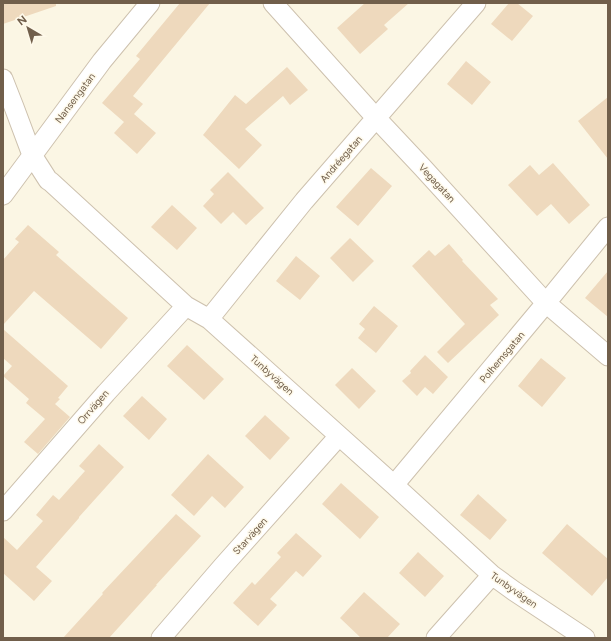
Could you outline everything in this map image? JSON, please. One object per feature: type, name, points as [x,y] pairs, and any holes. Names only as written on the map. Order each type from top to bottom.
[{"type":"street","name":"Nansengatan","points":[[3,195],[102,61],[150,3]]},
{"type":"street","name":"Vegagatan","points":[[273,3],[376,118],[546,303],[608,356]]},
{"type":"street","name":"Andréegatan","points":[[209,319],[304,201],[476,3]]},
{"type":"street","name":"Tunbyvägen","points":[[3,79],[32,155],[48,180],[186,306],[209,319],[492,575],[585,638]]},
{"type":"street","name":"Polhemsgatan","points":[[394,485],[608,227]]},
{"type":"street","name":"Orrvägen","points":[[3,511],[106,393],[186,306]]},
{"type":"street","name":"Starvägen","points":[[161,638],[223,566],[340,436]]},
{"type":"street","points":[[436,638],[492,575]]},
{"type":"building","points":[[3,3],[56,3],[56,6],[3,24]]},
{"type":"building","points":[[180,3],[210,3],[133,96],[143,104],[134,114],[156,133],[137,154],[114,133],[124,122],[102,103],[140,59],[136,56]]},
{"type":"building","points":[[365,3],[409,3],[384,25],[388,29],[360,54],[337,28]]},
{"type":"building","points":[[509,3],[517,3],[533,16],[512,41],[491,24]]},
{"type":"building","points":[[466,61],[491,82],[472,105],[447,84]]},
{"type":"building","points":[[287,67],[308,90],[290,105],[283,96],[245,129],[262,145],[239,169],[203,135],[235,95],[246,104]]},
{"type":"building","points":[[608,97],[608,159],[578,121]]},
{"type":"building","points":[[553,163],[590,205],[569,224],[551,204],[537,216],[508,185],[530,165],[539,175]]},
{"type":"building","points":[[371,168],[392,186],[358,226],[336,207]]},
{"type":"building","points":[[228,172],[264,208],[246,225],[233,212],[221,224],[203,206],[214,194],[210,190]]},
{"type":"building","points":[[172,205],[197,228],[177,250],[151,227]]},
{"type":"building","points":[[28,225],[59,252],[56,255],[128,318],[101,349],[34,291],[3,325],[3,260],[19,242],[15,239]]},
{"type":"building","points":[[350,238],[374,261],[353,282],[330,258]]},
{"type":"building","points":[[449,244],[463,260],[462,261],[498,299],[490,305],[499,315],[448,363],[437,352],[465,324],[412,266],[429,250],[435,256]]},
{"type":"building","points":[[296,256],[320,276],[300,300],[276,281]]},
{"type":"building","points":[[608,271],[608,317],[585,298]]},
{"type":"building","points":[[374,306],[398,326],[376,353],[358,338],[365,329],[359,324]]},
{"type":"building","points":[[3,329],[68,386],[55,404],[70,417],[38,454],[24,442],[45,419],[26,403],[29,399],[3,376],[12,366],[3,358]]},
{"type":"building","points":[[187,345],[224,379],[204,400],[167,366]]},
{"type":"building","points":[[425,355],[448,377],[433,394],[425,387],[417,396],[402,381],[411,373],[410,371]]},
{"type":"building","points":[[541,358],[566,378],[542,407],[518,386]]},
{"type":"building","points":[[352,368],[376,391],[359,409],[335,385]]},
{"type":"building","points":[[142,396],[167,419],[149,440],[123,416]]},
{"type":"building","points":[[265,415],[290,438],[270,460],[245,436]]},
{"type":"building","points":[[99,444],[124,467],[36,567],[52,581],[34,601],[3,573],[3,537],[17,550],[43,521],[36,515],[53,495],[59,500],[85,471],[79,466]]},
{"type":"building","points":[[208,454],[244,487],[225,508],[212,496],[194,516],[171,495]]},
{"type":"building","points":[[341,483],[379,517],[360,539],[322,504]]},
{"type":"building","points":[[478,494],[507,520],[490,540],[460,515]]},
{"type":"building","points":[[176,514],[201,536],[109,638],[63,638],[103,594],[102,593]]},
{"type":"building","points":[[567,524],[608,559],[608,577],[592,596],[542,553]]},
{"type":"building","points":[[296,533],[322,556],[303,577],[296,571],[270,599],[277,605],[258,626],[233,603],[252,582],[255,585],[281,557],[277,553]]},
{"type":"building","points":[[418,552],[444,576],[425,597],[399,573]]},
{"type":"building","points":[[364,592],[400,624],[387,638],[361,638],[340,618]]}]
